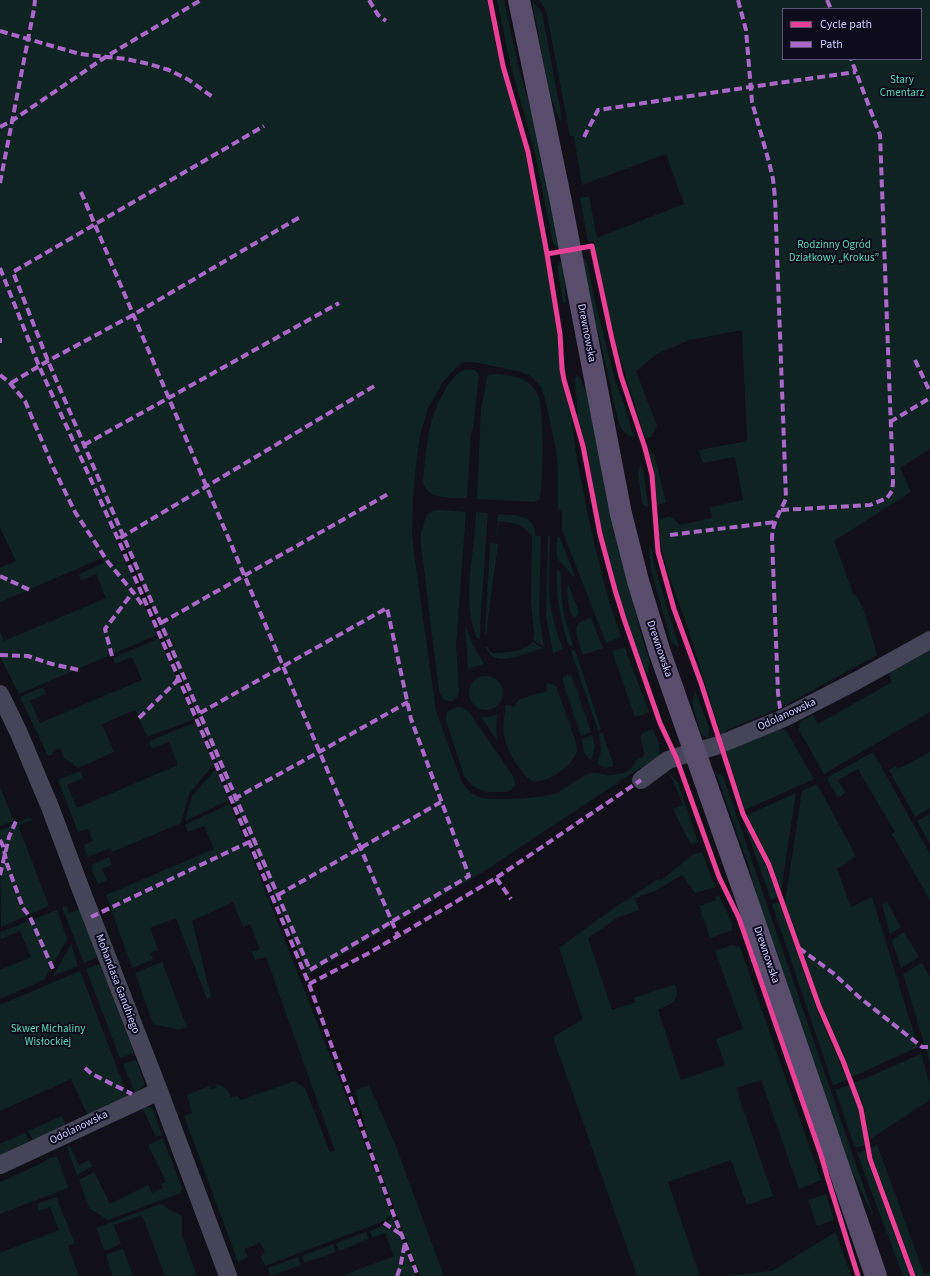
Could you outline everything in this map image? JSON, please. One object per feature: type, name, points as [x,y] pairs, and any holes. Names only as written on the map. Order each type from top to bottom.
[{"type":"main road","name":"Drewnowska","points":[[519,0],[557,182],[624,526],[638,581],[648,616],[694,752],[741,883],[876,1276]]},
{"type":"street","name":"Odolanowska","points":[[641,780],[668,760],[716,746],[784,718],[856,681],[930,640]]},
{"type":"street","name":"Mohandasa Gandhiego","points":[[0,694],[18,731],[50,807],[228,1276]]},
{"type":"street","name":"Odolanowska","points":[[0,1165],[159,1091]]},
{"type":"green space","points":[[0,0],[487,0],[495,43],[525,153],[544,245],[556,328],[561,377],[572,419],[577,460],[591,530],[608,598],[621,637],[606,643],[562,530],[562,510],[558,509],[558,470],[556,450],[545,398],[541,387],[531,376],[518,371],[473,362],[465,362],[456,368],[443,382],[428,408],[420,436],[416,463],[412,532],[436,711],[461,780],[468,790],[479,797],[494,799],[517,799],[549,795],[560,791],[583,776],[591,773],[598,773],[607,776],[624,773],[634,765],[636,760],[644,756],[641,735],[644,732],[653,729],[659,744],[660,756],[486,870],[308,975],[122,537],[116,540],[157,635],[19,694],[0,656],[0,632],[4,641],[106,598],[96,574],[82,580],[79,574],[104,563],[102,558],[0,602],[0,568],[16,561],[0,528]]},
{"type":"green space","points":[[497,0],[504,0],[518,65],[535,124],[560,248],[556,247],[553,243],[534,150],[510,63]]},
{"type":"green space","name":"Rodzinny Ogród Działkowy „Krokus”","points":[[539,0],[930,0],[930,449],[900,468],[911,492],[834,541],[853,593],[865,613],[877,655],[780,708],[726,730],[722,737],[665,562],[659,520],[670,516],[680,525],[712,518],[710,507],[743,500],[735,457],[703,463],[699,450],[747,441],[742,330],[689,340],[657,354],[636,371],[657,426],[651,437],[645,438],[615,340],[593,241],[588,242],[580,198],[589,196],[597,238],[684,204],[666,154],[582,185],[574,136],[570,136],[546,10]]},
{"type":"green space","points":[[532,1],[542,12],[562,119],[560,121],[549,91]]},
{"type":"green space","points":[[580,258],[585,259],[587,263],[616,383],[634,437],[628,435],[620,427],[618,421],[602,347],[589,302]]},
{"type":"green space","points":[[563,261],[566,302],[564,303],[557,268],[559,263]]},
{"type":"green space","points":[[466,369],[475,370],[479,375],[473,429],[471,434],[467,498],[441,497],[429,492],[425,488],[423,482],[429,432],[441,396],[454,378]]},
{"type":"green space","points":[[494,374],[525,380],[537,392],[539,398],[543,456],[542,483],[539,499],[534,502],[477,499],[481,410],[487,377]]},
{"type":"green space","points":[[577,375],[580,377],[587,395],[622,559],[642,638],[650,662],[648,673],[645,674],[621,604],[598,515],[587,449],[578,419],[575,379]]},
{"type":"green space","points":[[654,453],[666,502],[658,505],[649,454]]},
{"type":"green space","points":[[641,463],[648,507],[642,503],[638,474]]},
{"type":"green space","points":[[441,510],[466,512],[456,646],[459,691],[457,697],[451,701],[443,699],[439,691],[421,545],[421,530],[423,529],[426,517],[433,511]]},
{"type":"green space","points":[[476,512],[488,513],[480,639],[477,638],[472,624],[469,592]]},
{"type":"green space","points":[[498,514],[528,519],[535,529],[536,536],[541,536],[539,614],[544,647],[533,640],[534,633],[531,602],[532,538],[523,527],[499,521],[497,541]]},
{"type":"green space","points":[[548,536],[550,536],[549,581],[551,608],[554,623],[563,649],[553,653],[546,616]]},
{"type":"green space","points":[[558,536],[575,576],[573,577],[558,559],[556,549]]},
{"type":"green space","points":[[490,543],[498,544],[485,634]]},
{"type":"green space","points":[[649,547],[651,547],[655,568],[679,647],[678,648],[671,641],[651,570]]},
{"type":"green space","points":[[557,569],[561,575],[564,611],[573,645],[569,646],[559,608]]},
{"type":"green space","points":[[568,584],[579,612],[576,617],[572,616],[569,608],[567,596]]},
{"type":"green space","points":[[591,617],[603,648],[583,655],[576,630],[579,623]]},
{"type":"green space","points":[[465,624],[473,645],[484,664],[468,669]]},
{"type":"green space","points":[[159,638],[195,719],[147,737],[135,710],[102,724],[114,752],[78,768],[64,758],[60,748],[48,756],[20,697],[43,687],[46,694],[30,700],[40,723],[142,680],[132,657],[115,664],[113,658]]},
{"type":"green space","points":[[532,642],[543,648],[504,659],[492,656],[486,647],[488,647],[489,651],[491,652],[503,653],[522,649],[527,647]]},
{"type":"green space","points":[[625,647],[626,654],[649,712],[635,717],[612,651]]},
{"type":"green space","points":[[575,650],[601,729],[598,730],[571,651]]},
{"type":"green space","points":[[930,651],[930,712],[824,774],[799,730],[800,722],[813,715],[818,724],[892,682],[888,672]]},
{"type":"green space","points":[[568,675],[573,679],[591,732],[581,736],[563,682],[563,677]]},
{"type":"green space","points":[[486,676],[498,681],[503,693],[498,705],[486,710],[474,705],[469,693],[474,681]]},
{"type":"green space","points":[[549,683],[556,686],[575,740],[577,750],[572,761],[560,772],[545,780],[533,781],[526,777],[506,744],[504,737],[504,723],[506,705],[513,707],[520,699],[547,691],[546,684]]},
{"type":"green space","points":[[695,692],[709,728],[708,739],[701,733],[692,703]]},
{"type":"green space","points":[[457,707],[462,707],[469,712],[513,776],[515,785],[511,790],[507,792],[486,792],[474,787],[464,776],[446,720],[447,712]]},
{"type":"green space","points":[[497,714],[497,740],[481,717],[490,717]]},
{"type":"green space","points":[[196,722],[214,764],[189,794],[181,823],[112,852],[110,848],[88,857],[84,845],[93,841],[88,829],[78,832],[58,780],[80,771],[83,778],[67,785],[77,808],[178,765],[169,742],[152,748],[149,741]]},
{"type":"green space","points":[[782,729],[787,732],[814,779],[745,810],[726,751],[776,730]]},
{"type":"green space","points":[[602,732],[614,766],[605,768],[598,764],[601,750],[599,734]]},
{"type":"green space","points":[[592,735],[595,747],[591,761],[584,753],[582,739]]},
{"type":"green space","points":[[873,752],[930,854],[930,900],[892,834],[895,832],[858,769],[838,780],[845,793],[840,797],[837,796],[827,779],[828,777]]},
{"type":"green space","points":[[930,752],[930,808],[915,817],[889,770],[896,766],[898,769]]},
{"type":"green space","points":[[216,769],[229,800],[185,821],[192,796]]},
{"type":"green space","points":[[667,771],[678,783],[698,842],[691,845],[673,809],[683,805],[673,780]]},
{"type":"green space","points":[[720,774],[723,776],[873,1214],[845,1156],[762,915],[749,867],[717,775]]},
{"type":"green space","points":[[817,784],[856,856],[837,869],[851,907],[872,897],[918,1047],[852,1077],[821,1005],[785,902],[802,791]]},
{"type":"green space","points":[[0,787],[14,821],[0,826]]},
{"type":"green space","points":[[796,793],[781,890],[763,847],[747,815]]},
{"type":"green space","points":[[230,804],[392,1214],[384,1221],[265,1266],[261,1257],[265,1252],[260,1243],[245,1249],[248,1257],[238,1262],[184,1116],[192,1113],[187,1095],[210,1086],[211,1090],[217,1087],[216,1084],[226,1088],[231,1097],[238,1096],[241,1100],[294,1081],[305,1088],[330,1152],[335,1151],[266,957],[255,960],[252,952],[260,949],[250,924],[243,927],[233,902],[192,921],[211,997],[207,999],[176,918],[150,928],[158,950],[150,953],[153,959],[132,968],[106,895],[214,849],[204,826],[188,832],[185,826],[186,824]]},
{"type":"green space","points":[[930,814],[929,822],[930,844],[917,821]]},
{"type":"green space","points":[[31,817],[32,820],[18,825],[49,906],[1,927],[0,830]]},
{"type":"green space","points":[[742,817],[766,866],[778,897],[771,900]]},
{"type":"green space","points":[[702,852],[715,887],[695,893],[682,875],[655,891],[635,898],[639,910],[617,918],[588,938],[612,1010],[636,1002],[634,998],[675,984],[677,995],[676,998],[668,1006],[658,1010],[681,1080],[725,1065],[716,1039],[743,1029],[715,951],[732,945],[740,947],[821,1180],[799,1189],[761,1080],[736,1088],[773,1196],[747,1205],[731,1160],[668,1182],[700,1276],[637,1276],[553,1037],[583,1019],[559,948],[611,910],[658,879],[660,881],[694,854]]},
{"type":"green space","points":[[109,857],[112,865],[102,869],[107,880],[98,884],[91,867],[93,864]]},
{"type":"green space","points":[[719,895],[732,923],[732,930],[710,938],[699,906],[716,900],[715,897]]},
{"type":"green space","points":[[779,902],[816,1007],[847,1080],[833,1085],[772,904]]},
{"type":"green space","points":[[887,902],[901,927],[890,934],[882,905]]},
{"type":"green space","points":[[66,906],[69,913],[80,909],[98,957],[84,963],[62,907]]},
{"type":"green space","points":[[57,910],[67,939],[44,980],[0,999],[0,970],[31,957],[20,931],[1,939],[0,932]]},
{"type":"green space","points":[[904,932],[919,957],[901,968],[892,940]]},
{"type":"green space","points":[[71,944],[78,966],[53,976]]},
{"type":"green space","points":[[162,962],[187,1027],[179,1030],[153,1024],[135,973]]},
{"type":"green space","points":[[922,963],[930,977],[930,1063],[903,974]]},
{"type":"green space","points":[[100,964],[134,1053],[120,1058],[86,969]]},
{"type":"green space","name":"Skwer Michaliny Wisłockiej","points":[[80,971],[128,1097],[88,1116],[71,1079],[0,1111],[0,1005]]},
{"type":"green space","points":[[921,1054],[930,1085],[930,1100],[869,1140],[864,1108],[854,1083]]},
{"type":"green space","points":[[136,1060],[144,1086],[135,1093],[123,1064]]},
{"type":"green space","points":[[369,1085],[395,1144],[444,1276],[420,1276],[369,1141],[355,1090]]},
{"type":"green space","points":[[849,1085],[861,1116],[865,1145],[855,1148],[835,1090]]},
{"type":"green space","points":[[146,1106],[153,1109],[162,1135],[156,1137],[142,1107]]},
{"type":"green space","points":[[62,1116],[66,1125],[33,1140],[28,1131]]},
{"type":"green space","points":[[25,1133],[29,1141],[0,1155],[0,1144]]},
{"type":"green space","points":[[163,1138],[182,1188],[181,1193],[108,1220],[89,1208],[79,1180],[94,1172],[110,1204],[148,1185],[152,1193],[163,1188],[161,1184],[166,1182],[148,1145]]},
{"type":"green space","points":[[877,1144],[924,1274],[930,1272],[930,1276],[916,1276],[873,1159],[870,1148]]},
{"type":"green space","points":[[69,1145],[79,1165],[89,1160],[92,1166],[77,1175],[67,1148]]},
{"type":"green space","points":[[866,1150],[867,1159],[910,1276],[903,1276],[857,1153]]},
{"type":"green space","points":[[56,1157],[59,1161],[68,1188],[0,1214],[0,1182],[50,1158]]},
{"type":"green space","points":[[826,1194],[834,1220],[817,1226],[808,1200]]},
{"type":"green space","points":[[56,1197],[75,1243],[68,1246],[79,1276],[0,1276],[0,1253],[59,1230],[50,1207],[39,1211],[37,1204]]},
{"type":"green space","points":[[160,1204],[182,1216],[182,1235],[197,1276],[165,1276],[142,1215],[114,1225],[121,1244],[105,1251],[96,1228]]},
{"type":"green space","points":[[393,1215],[416,1276],[342,1276],[394,1256],[385,1233],[372,1238],[370,1231],[383,1225]]},
{"type":"green space","points":[[366,1232],[369,1239],[339,1251],[336,1243]]},
{"type":"green space","points":[[836,1233],[851,1276],[723,1276],[772,1271]]},
{"type":"green space","points":[[333,1244],[336,1252],[304,1263],[302,1256]]},
{"type":"green space","points":[[123,1248],[133,1276],[113,1276],[106,1255]]},
{"type":"green space","points":[[298,1257],[301,1265],[271,1276],[268,1268]]},
{"type":"marked path","points":[[0,183],[35,0]]},
{"type":"marked path","points":[[0,127],[13,120],[107,56],[201,0]]},
{"type":"marked path","points":[[369,0],[378,15],[386,21]]},
{"type":"marked path","points":[[738,0],[746,30],[752,102],[769,162],[775,198],[786,498],[775,522],[772,538],[778,693],[780,708],[784,718]]},
{"type":"marked path","points":[[827,0],[831,8]]},
{"type":"marked path","points":[[0,31],[80,54],[126,59],[169,70],[189,80],[214,98]]},
{"type":"marked path","points":[[781,510],[870,505],[887,498],[892,491],[893,482],[880,135],[851,60]]},
{"type":"marked path","points":[[584,137],[598,110],[856,72]]},
{"type":"marked path","points":[[200,713],[387,608],[411,719],[469,876],[310,970],[48,361],[13,272],[264,126]]},
{"type":"marked path","points":[[81,192],[398,936]]},
{"type":"marked path","points":[[11,383],[46,362],[133,315],[300,217]]},
{"type":"marked path","points":[[0,268],[39,366],[118,539],[232,801],[309,984],[393,1213],[418,1276]]},
{"type":"marked path","points":[[84,445],[339,303]]},
{"type":"marked path","points":[[0,338],[0,343]]},
{"type":"marked path","points":[[915,360],[930,392]]},
{"type":"marked path","points":[[0,375],[9,382],[25,401],[53,467],[75,512],[108,562],[143,606]]},
{"type":"marked path","points":[[120,538],[376,385]]},
{"type":"marked path","points":[[890,422],[930,398]]},
{"type":"marked path","points":[[161,623],[388,494]]},
{"type":"marked path","points":[[670,535],[775,522]]},
{"type":"marked path","points":[[0,576],[32,591]]},
{"type":"marked path","points":[[112,656],[105,629],[133,592]]},
{"type":"marked path","points":[[0,655],[28,656],[52,664],[79,670]]},
{"type":"marked path","points":[[139,718],[176,682],[178,678]]},
{"type":"marked path","points":[[234,799],[408,702]]},
{"type":"marked path","points":[[309,984],[369,953],[496,878],[641,780]]},
{"type":"marked path","points":[[278,895],[441,802]]},
{"type":"marked path","points":[[0,875],[9,837],[16,821]]},
{"type":"marked path","points":[[0,840],[23,908],[30,917],[53,969]]},
{"type":"marked path","points":[[91,917],[249,842]]},
{"type":"marked path","points":[[496,878],[511,899]]},
{"type":"marked path","points":[[799,948],[833,973],[859,997],[922,1047],[930,1047]]},
{"type":"marked path","points":[[85,1068],[92,1074],[132,1094]]},
{"type":"marked path","points":[[384,1223],[402,1235]]},
{"type":"marked path","points":[[397,1276],[405,1243]]},
{"type":"cycle path","points":[[490,0],[503,66],[528,152],[560,334],[564,380],[583,446],[600,534],[615,590],[660,723],[676,757],[719,877],[739,918],[821,1155],[858,1276]]},
{"type":"cycle path","points":[[547,254],[592,246],[621,376],[645,448],[652,475],[658,552],[674,609],[701,683],[743,814],[769,865],[819,1006],[843,1061],[861,1109],[870,1159],[913,1276]]},
{"type":"park label","name":"Stary Cmentarz","points":[[902,87]]}]
